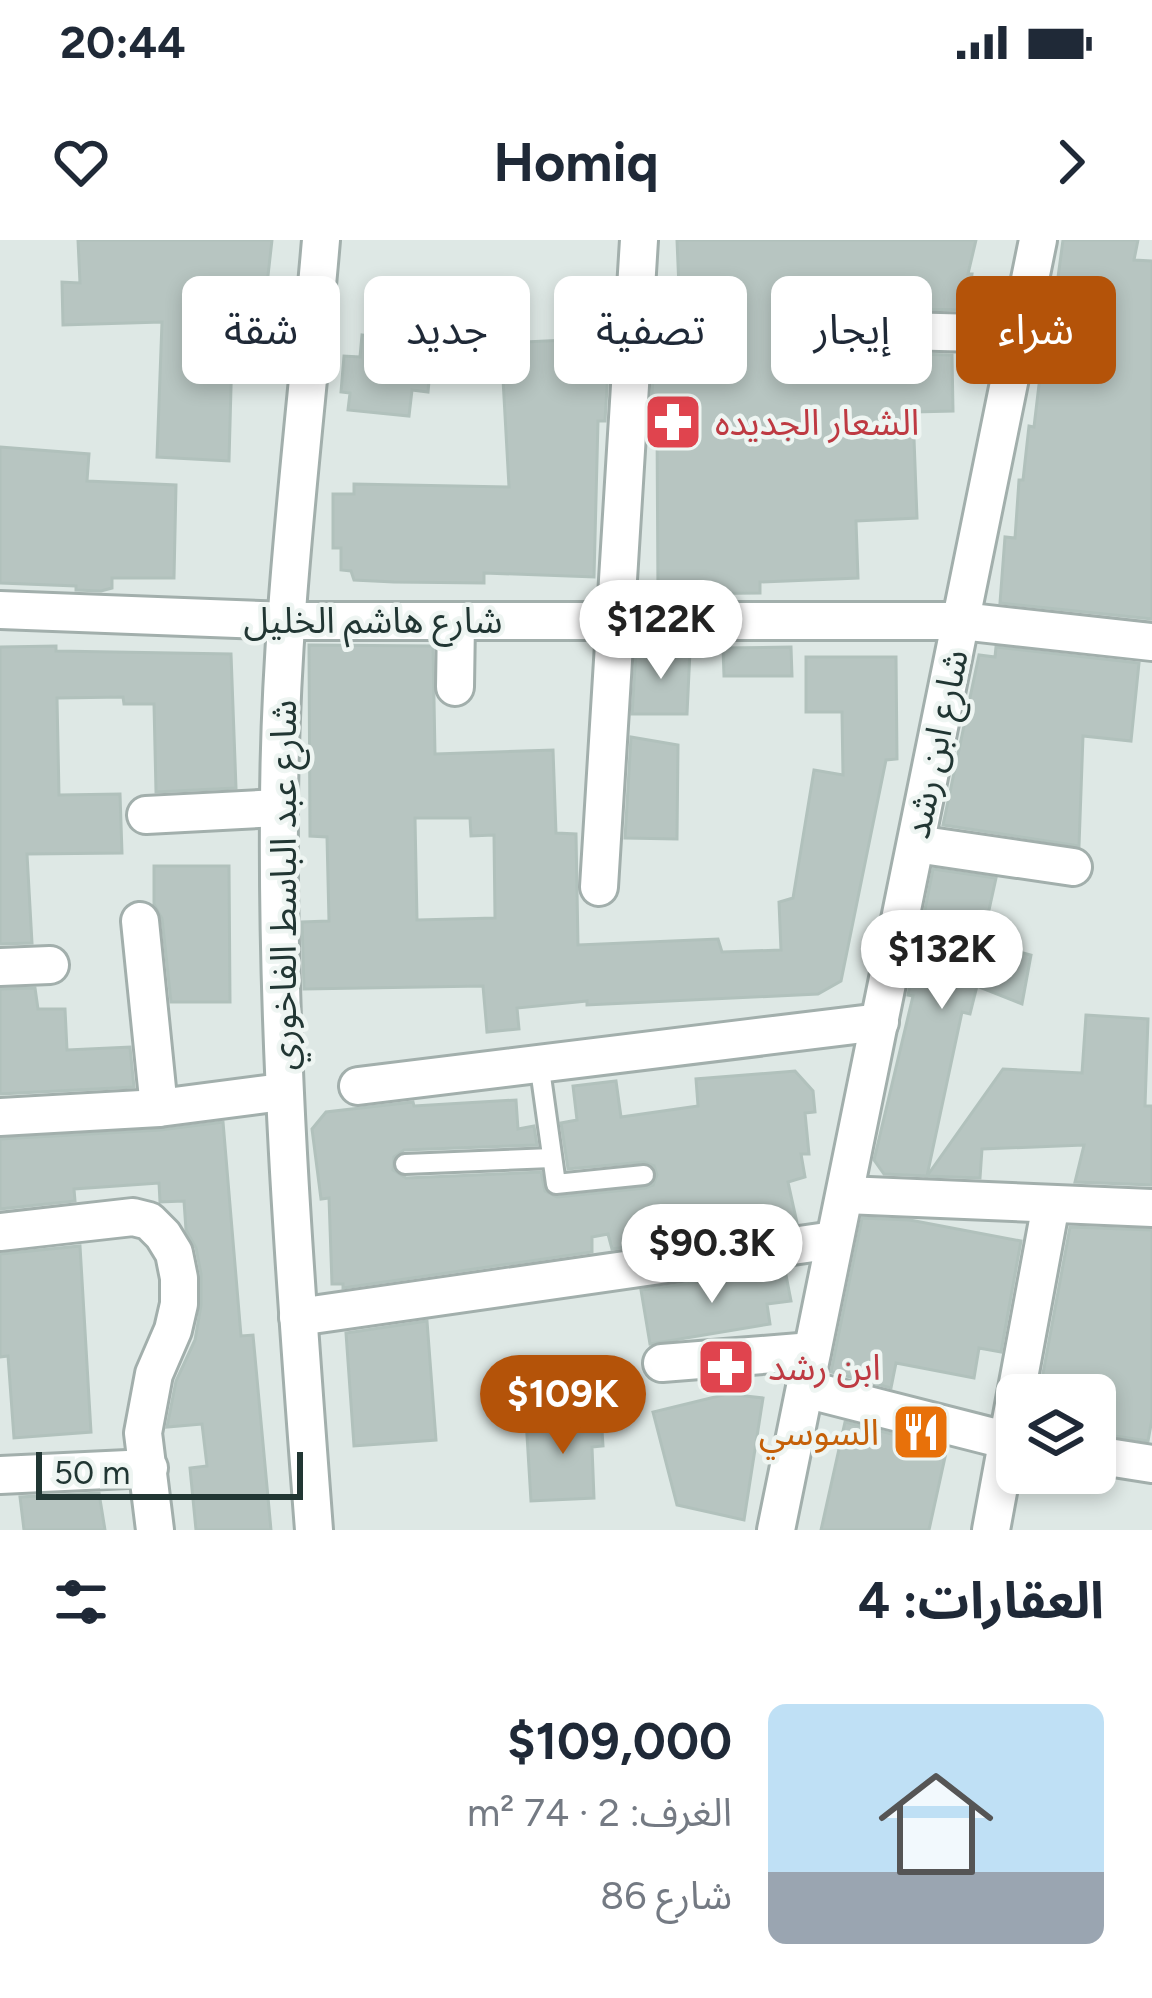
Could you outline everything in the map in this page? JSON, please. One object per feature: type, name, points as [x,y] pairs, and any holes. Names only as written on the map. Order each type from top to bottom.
[{"type":"street","name":"شارع عبد الباسط الفاخوري","points":[[314,1530],[282,1092],[278,808],[287,621],[321,240]]},
{"type":"street","points":[[599,887],[639,240]]},
{"type":"street","name":"شارع ابن رشد","points":[[1031,276],[1039,240]]},
{"type":"street","name":"شارع ابن رشد","points":[[776,1530],[1009,384]]},
{"type":"street","name":"شارع هاشم الخليل","points":[[0,610],[287,621],[962,621],[1152,642]]},
{"type":"street","points":[[455,687],[456,622]]},
{"type":"street","points":[[146,815],[278,808]]},
{"type":"street","points":[[916,844],[1073,867]]},
{"type":"street","points":[[140,921],[158,1108]]},
{"type":"street","points":[[0,967],[50,965]]},
{"type":"street","points":[[358,1086],[880,1022]]},
{"type":"street","points":[[0,1117],[158,1108],[282,1092]]},
{"type":"street","points":[[844,1195],[1152,1208]]},
{"type":"street","points":[[1023,1374],[1051,1204]]},
{"type":"street","points":[[0,1232],[133,1217],[148,1221],[174,1253],[179,1304],[148,1395],[143,1433],[155,1530]]},
{"type":"street","points":[[298,1317],[834,1240]]},
{"type":"street","points":[[662,1363],[812,1352]]},
{"type":"street","points":[[805,1389],[996,1439]]},
{"type":"street","points":[[1116,1458],[1152,1464]]},
{"type":"street","points":[[0,1474],[148,1468]]},
{"type":"street","points":[[991,1530],[1000,1494]]},
{"type":"lane","points":[[539,1061],[556,1184],[644,1174]]},
{"type":"lane","points":[[405,1164],[552,1158]]},
{"type":"building","points":[[78,240],[272,240],[268,276],[182,276],[182,384],[231,384],[229,461],[157,457],[162,322],[63,325],[62,282],[80,283]]},
{"type":"building","points":[[677,240],[976,240],[968,274],[972,276],[956,276],[956,310],[932,309],[932,276],[771,276],[771,384],[932,384],[932,354],[952,355],[953,411],[913,412],[917,518],[856,521],[858,578],[760,582],[760,593],[658,594],[653,384],[747,384],[747,276],[678,276]]},
{"type":"building","points":[[1063,240],[1138,240],[1134,260],[1152,261],[1152,619],[1000,603],[1005,537],[1015,538],[1019,480],[1023,480],[1039,384],[1116,384],[1116,276],[1058,276]]},
{"type":"building","points":[[364,335],[364,384],[429,384],[428,392],[412,390],[409,416],[348,410],[350,393],[341,392],[344,356],[360,357]]},
{"type":"building","points":[[554,341],[554,384],[607,384],[605,421],[598,421],[594,577],[484,573],[484,583],[394,582],[354,580],[351,571],[341,570],[341,548],[333,548],[333,494],[354,494],[354,484],[509,487],[503,384],[530,384],[530,342]]},
{"type":"building","points":[[0,447],[89,454],[87,481],[176,485],[174,578],[112,578],[112,588],[101,591],[0,583]]},
{"type":"building","points":[[309,645],[433,646],[435,754],[553,750],[556,833],[576,834],[578,945],[718,939],[722,952],[781,950],[779,902],[793,898],[814,770],[843,775],[842,712],[806,712],[806,657],[896,657],[897,759],[886,760],[841,981],[818,994],[587,1005],[587,1001],[517,1008],[519,1029],[487,1032],[483,986],[304,989],[302,922],[329,921],[327,837],[310,836]],"holes":[[[415,818],[470,818],[471,836],[494,835],[495,918],[417,920]]]},
{"type":"building","points":[[56,646],[56,651],[231,654],[236,788],[156,792],[154,704],[124,704],[123,697],[57,698],[59,795],[120,794],[122,853],[27,854],[32,943],[0,944],[0,647]]},
{"type":"building","points":[[791,647],[792,676],[724,676],[723,648]]},
{"type":"building","points":[[996,647],[1139,663],[1131,741],[1083,736],[1079,846],[943,825],[979,655],[995,657]]},
{"type":"building","points":[[636,649],[690,651],[687,714],[632,714]]},
{"type":"building","points":[[631,737],[678,745],[677,839],[625,838]]},
{"type":"building","points":[[154,866],[229,866],[230,1002],[171,1002],[162,919],[154,904]]},
{"type":"building","points":[[933,869],[996,878],[982,942],[1031,955],[1022,1004],[977,986],[970,1014],[962,1012],[927,1176],[884,1174],[874,1160],[913,996],[908,995]]},
{"type":"building","points":[[35,988],[38,1009],[65,1009],[67,1050],[130,1047],[134,1087],[0,1094],[0,989]]},
{"type":"building","points":[[1086,1015],[1148,1019],[1145,1106],[1152,1106],[1152,1185],[1075,1182],[1084,1145],[982,1149],[980,1178],[927,1176],[1003,1069],[1082,1073]]},
{"type":"building","points":[[795,1071],[813,1091],[815,1112],[805,1113],[809,1154],[801,1154],[805,1177],[788,1182],[797,1223],[612,1249],[608,1234],[592,1237],[592,1252],[343,1288],[343,1284],[332,1284],[329,1198],[321,1199],[312,1129],[326,1112],[413,1102],[414,1106],[516,1100],[518,1129],[534,1126],[537,1145],[404,1150],[394,1157],[393,1170],[406,1178],[541,1172],[545,1191],[557,1197],[645,1188],[653,1185],[657,1175],[654,1166],[644,1162],[568,1169],[561,1123],[577,1120],[573,1086],[616,1081],[621,1117],[698,1106],[696,1079]]},
{"type":"building","points":[[223,1122],[241,1336],[253,1335],[271,1530],[196,1530],[190,1468],[207,1466],[202,1424],[167,1427],[176,1381],[195,1340],[201,1305],[201,1274],[196,1248],[186,1230],[184,1201],[160,1202],[159,1183],[74,1189],[75,1201],[0,1209],[0,1139]]},
{"type":"building","points":[[862,1218],[910,1220],[1021,1241],[1001,1352],[979,1348],[974,1378],[896,1363],[891,1388],[831,1372]]},
{"type":"building","points":[[1070,1227],[1152,1230],[1148,1441],[1116,1436],[1116,1374],[1043,1374]]},
{"type":"building","points":[[80,1246],[91,1432],[14,1438],[8,1356],[0,1357],[0,1254]]},
{"type":"building","points":[[785,1270],[791,1301],[767,1304],[770,1324],[650,1344],[641,1290]]},
{"type":"building","points":[[427,1321],[436,1440],[354,1446],[346,1333]]},
{"type":"building","points":[[727,1394],[763,1398],[744,1520],[677,1505],[653,1412]]},
{"type":"building","points":[[601,1415],[603,1446],[592,1447],[594,1498],[531,1501],[526,1419]]},
{"type":"building","points":[[845,1422],[947,1448],[929,1530],[821,1530]]},
{"type":"building","points":[[99,1493],[105,1530],[24,1530],[20,1497]]},
{"type":"place","name":"الشعار الجديده","points":[[673,422]]},
{"type":"place","name":"ابن رشد","points":[[726,1367]]},
{"type":"place","name":"السوسي","points":[[921,1432]]}]
